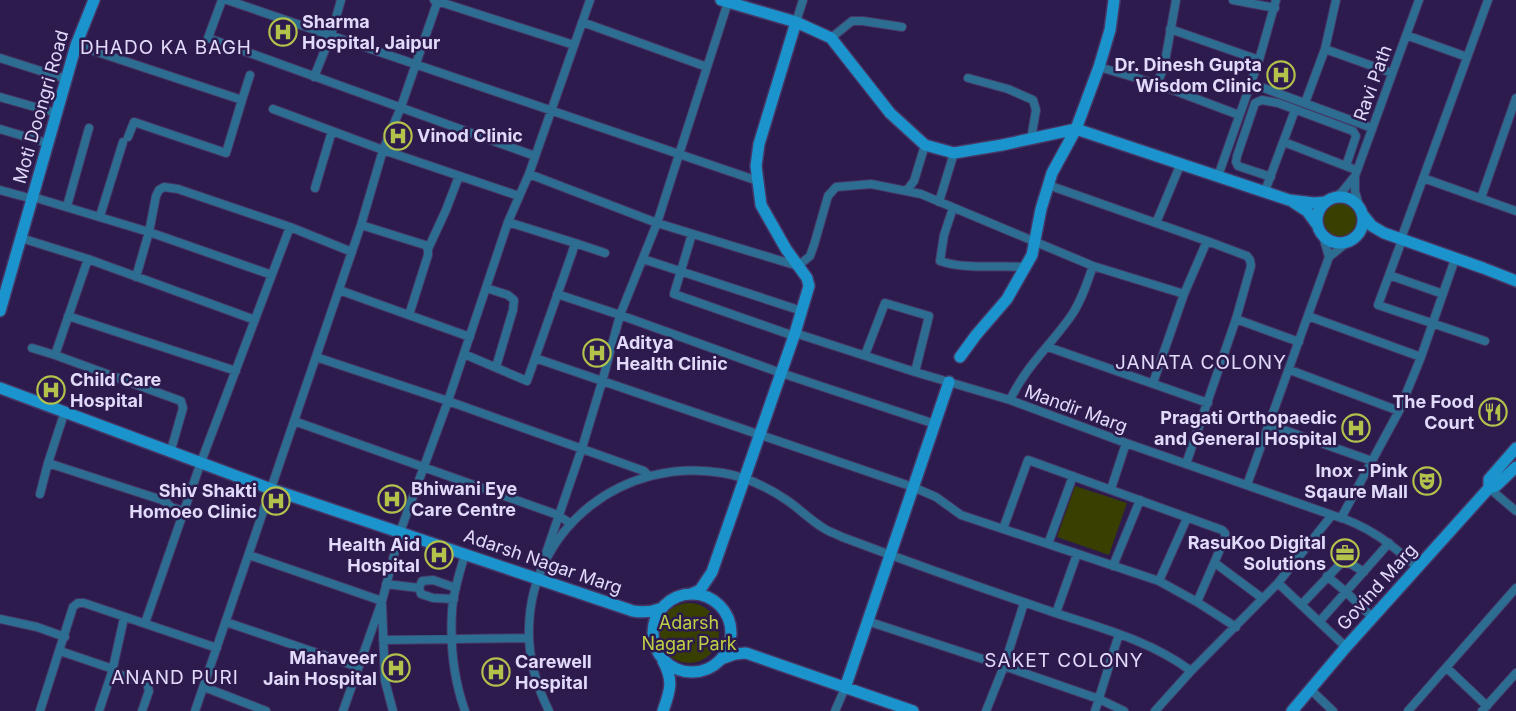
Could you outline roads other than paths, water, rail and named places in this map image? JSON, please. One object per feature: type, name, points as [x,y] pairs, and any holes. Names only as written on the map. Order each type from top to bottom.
[{"type":"street","name":"Moti Doongri Road","points":[[1,307],[76,45],[94,0]]},
{"type":"street","points":[[222,0],[208,38],[535,156]]},
{"type":"street","points":[[227,0],[758,181]]},
{"type":"street","points":[[314,77],[331,35],[341,0]]},
{"type":"street","points":[[196,711],[361,225],[383,150],[401,107],[436,0],[574,45]]},
{"type":"street","points":[[633,611],[643,613],[654,612],[676,597],[700,590],[712,572],[802,312],[809,286],[807,278],[786,249],[761,204],[756,166],[759,144],[803,0]]},
{"type":"street","points":[[960,358],[976,335],[1007,298],[1032,255],[1041,209],[1052,173],[1076,129],[1099,67],[1110,30],[1114,0]]},
{"type":"street","points":[[1157,84],[1164,67],[1176,0]]},
{"type":"street","points":[[1218,176],[1259,60],[1275,4],[1233,0]]},
{"type":"street","points":[[1305,103],[1325,49],[1336,0]]},
{"type":"street","name":"Ravi Path","points":[[1356,173],[1419,0]]},
{"type":"street","points":[[1485,341],[1378,305],[1488,0]]},
{"type":"street","points":[[343,711],[382,600],[400,532],[448,401],[508,222],[529,174],[552,111],[582,22],[587,1]]},
{"type":"street","points":[[549,711],[541,695],[530,652],[531,605],[558,515],[582,448],[620,315],[657,223],[726,1],[796,22],[831,38],[890,113],[926,145],[954,153],[1076,129],[1289,200],[1307,211],[1320,230],[1327,238],[1334,242],[1342,242],[1370,233],[1384,233]]},
{"type":"street","points":[[831,38],[852,21],[902,27]]},
{"type":"street","points":[[582,22],[707,67]]},
{"type":"street","points":[[1170,29],[1259,60]]},
{"type":"street","points":[[1406,35],[1467,57]]},
{"type":"street","points":[[76,45],[242,100]]},
{"type":"street","points":[[1325,49],[1392,73]]},
{"type":"street","points":[[0,58],[66,79]]},
{"type":"street","points":[[1099,67],[1157,84],[1240,115]]},
{"type":"street","points":[[100,216],[125,140],[134,122],[226,153],[250,75]]},
{"type":"street","points":[[968,78],[1008,89],[1033,100],[1036,110],[1031,138]]},
{"type":"street","points":[[1250,82],[1372,128]]},
{"type":"street","points":[[1278,103],[1282,94]]},
{"type":"street","points":[[0,97],[56,113]]},
{"type":"street","points":[[1481,198],[1516,98]]},
{"type":"street","points":[[1271,176],[1238,166],[1236,162],[1255,103],[1262,100],[1278,103],[1354,131],[1346,166]]},
{"type":"street","points":[[273,109],[383,150],[519,196]]},
{"type":"street","points":[[1265,191],[1295,110]]},
{"type":"street","points":[[1337,125],[1340,116]]},
{"type":"street","points":[[67,206],[89,128]]},
{"type":"street","points":[[0,129],[47,143]]},
{"type":"street","points":[[315,188],[332,131]]},
{"type":"street","points":[[1231,140],[1242,144]]},
{"type":"street","points":[[1284,142],[1346,166],[1356,173]]},
{"type":"street","points":[[907,190],[914,181],[926,145]]},
{"type":"street","points":[[939,202],[954,153]]},
{"type":"street","points":[[1156,223],[1180,163]]},
{"type":"street","points":[[1330,258],[1320,230],[1318,217],[1320,209],[1342,192],[1356,173]]},
{"type":"street","points":[[1247,485],[1330,258],[1336,250],[1353,238],[1363,223],[1355,191],[1356,173]]},
{"type":"street","points":[[529,174],[657,223],[798,266]]},
{"type":"street","points":[[409,315],[428,255],[428,248],[446,210],[459,176]]},
{"type":"street","points":[[1424,178],[1516,211]]},
{"type":"street","points":[[798,266],[810,256],[828,196],[836,187],[870,184],[921,194],[1034,243],[1093,266],[1184,294]]},
{"type":"street","points":[[1048,185],[1207,241],[1247,256],[1250,260],[1251,266],[1236,319],[1186,464]]},
{"type":"street","points":[[136,277],[149,232],[156,196],[159,190],[164,187],[178,189],[290,227],[352,252]]},
{"type":"street","points":[[0,190],[100,216],[272,275]]},
{"type":"street","points":[[1289,200],[1314,203],[1346,198],[1354,201],[1372,226],[1384,233],[1516,281]]},
{"type":"street","points":[[953,208],[944,235],[940,261],[953,265],[1026,267]]},
{"type":"street","points":[[508,222],[605,253]]},
{"type":"street","points":[[361,225],[425,245],[428,248]]},
{"type":"street","points":[[145,623],[201,462],[290,227]]},
{"type":"street","points":[[680,271],[692,234]]},
{"type":"street","points":[[21,238],[88,259],[255,320]]},
{"type":"street","points":[[1153,383],[1184,294],[1207,241]]},
{"type":"street","points":[[464,354],[527,381],[575,243]]},
{"type":"street","points":[[1341,518],[1399,411],[1421,357],[1456,258]]},
{"type":"street","points":[[55,356],[88,259]]},
{"type":"street","points":[[643,259],[802,312]]},
{"type":"street","points":[[1010,400],[1018,383],[1031,364],[1048,347],[1072,314],[1093,266]]},
{"type":"street","name":"Mandir Marg","points":[[680,271],[674,294],[915,372],[1010,400],[1126,444],[1353,521],[1390,543],[1418,568]]},
{"type":"street","points":[[1389,275],[1443,294]]},
{"type":"street","points":[[486,288],[508,295],[514,300],[513,310],[496,367]]},
{"type":"street","points":[[339,290],[470,337]]},
{"type":"street","points":[[557,294],[781,374],[934,424]]},
{"type":"street","points":[[865,355],[885,303],[929,316],[915,372]]},
{"type":"street","points":[[68,316],[236,371]]},
{"type":"street","points":[[1308,316],[1421,357]]},
{"type":"street","points":[[1236,319],[1299,342]]},
{"type":"street","points":[[1048,347],[1208,403]]},
{"type":"street","points":[[32,348],[181,401],[183,408],[172,450]]},
{"type":"street","points":[[316,357],[582,448],[644,471],[649,476]]},
{"type":"street","points":[[535,358],[913,487],[936,497],[961,515],[1160,581],[1236,627]]},
{"type":"street","points":[[1290,370],[1399,411]]},
{"type":"street","points":[[835,711],[845,688],[949,382]]},
{"type":"street","name":"Adarsh Nagar Marg","points":[[0,388],[172,450],[271,489],[633,611]]},
{"type":"street","points":[[40,494],[65,411]]},
{"type":"street","points":[[294,421],[558,515],[571,524]]},
{"type":"street","points":[[1270,424],[1372,461]]},
{"type":"street","points":[[1111,490],[1126,444]]},
{"type":"street","name":"Govind Marg","points":[[1489,488],[1488,479],[1516,448]]},
{"type":"street","points":[[1003,529],[1028,460],[1222,530],[1225,533],[1225,538],[1197,602]]},
{"type":"street","points":[[48,463],[162,500],[171,507],[184,511]]},
{"type":"street","name":"Govind Marg","points":[[1292,711],[1346,646],[1489,488],[1496,486],[1516,467]]},
{"type":"street","points":[[538,579],[555,544],[571,524],[593,503],[608,493],[624,484],[649,476],[682,470],[724,473],[774,491],[825,529],[890,555],[1156,648],[1174,658],[1191,671]]},
{"type":"street","points":[[1048,544],[1073,476]]},
{"type":"street","points":[[1489,488],[1516,511]]},
{"type":"street","points":[[1113,566],[1140,500]]},
{"type":"street","points":[[1155,711],[1191,671],[1278,583],[1332,515]]},
{"type":"street","points":[[1160,581],[1187,518]]},
{"type":"street","points":[[1320,621],[1390,543]]},
{"type":"street","points":[[465,711],[455,672],[452,610],[466,554]]},
{"type":"street","points":[[1056,613],[1077,554]]},
{"type":"street","points":[[249,555],[382,600]]},
{"type":"street","points":[[1301,605],[1342,562],[1351,564],[1364,572]]},
{"type":"street","points":[[1215,563],[1262,598]]},
{"type":"street","points":[[670,689],[680,678],[709,668],[721,659],[727,651],[731,636],[730,624],[727,614],[711,593],[712,572]]},
{"type":"street","points":[[1327,576],[1372,618]]},
{"type":"street","points":[[454,599],[426,596],[421,594],[419,588],[422,581],[429,579],[456,588]]},
{"type":"street","points":[[1278,583],[1346,646]]},
{"type":"street","points":[[386,584],[419,588]]},
{"type":"street","points":[[1408,711],[1516,588]]},
{"type":"street","points":[[691,594],[706,596],[716,602]]},
{"type":"street","points":[[382,600],[385,681],[393,711]]},
{"type":"street","points":[[986,711],[1004,666],[1024,602]]},
{"type":"street","points":[[40,711],[73,607],[78,603],[84,603],[217,648]]},
{"type":"street","points":[[653,638],[655,621],[662,608]]},
{"type":"street","points":[[633,611],[646,624],[656,648],[670,673],[670,689],[663,711]]},
{"type":"street","points":[[99,711],[113,670],[124,618]]},
{"type":"street","points":[[0,619],[37,627],[65,637]]},
{"type":"street","points":[[867,621],[1099,699],[1124,711]]},
{"type":"street","points":[[226,622],[358,667]]},
{"type":"street","points":[[1095,711],[1119,634]]},
{"type":"street","points":[[731,636],[737,646],[746,654]]},
{"type":"street","points":[[383,640],[529,638]]},
{"type":"street","points":[[60,651],[147,683],[149,691],[142,711]]},
{"type":"street","points":[[721,659],[735,654],[746,654],[913,711]]},
{"type":"street","points":[[661,656],[678,669],[695,672]]},
{"type":"street","points":[[1447,668],[1484,708],[1516,673]]},
{"type":"street","points":[[204,687],[266,711]]},
{"type":"street","points":[[1311,690],[1333,711]]},
{"type":"place","name":"Sharma Hospital, Jaipur","points":[[283,32]]},
{"type":"place","name":"Dr. Dinesh Gupta Wisdom Clinic","points":[[1281,75]]},
{"type":"place","name":"Vinod Clinic","points":[[398,136]]},
{"type":"place","name":"Aditya Health Clinic","points":[[597,353]]},
{"type":"place","name":"Child Care Hospital","points":[[51,390]]},
{"type":"place","name":"The Food Court","points":[[1493,412]]},
{"type":"place","name":"Pragati Orthopaedic and General Hospital","points":[[1356,428]]},
{"type":"place","name":"Inox - Pink Sqaure Mall","points":[[1427,481]]},
{"type":"place","name":"Bhiwani Eye Care Centre","points":[[392,499]]},
{"type":"place","name":"Shiv Shakti Homoeo Clinic","points":[[276,501]]},
{"type":"place","name":"RasuKoo Digital Solutions","points":[[1345,553]]},
{"type":"place","name":"Health Aid Hospital","points":[[439,555]]},
{"type":"place","name":"Mahaveer Jain Hospital","points":[[396,668]]},
{"type":"place","name":"Carewell Hospital","points":[[496,672]]},
{"type":"district","name":"DHADO KA BAGH","points":[[166,47]]},
{"type":"district","name":"JANATA COLONY","points":[[1201,362]]},
{"type":"district","name":"SAKET COLONY","points":[[1064,660]]},
{"type":"district","name":"ANAND PURI","points":[[175,677]]},
{"type":"park label","name":"Adarsh Nagar Park","points":[[689,633]]}]
